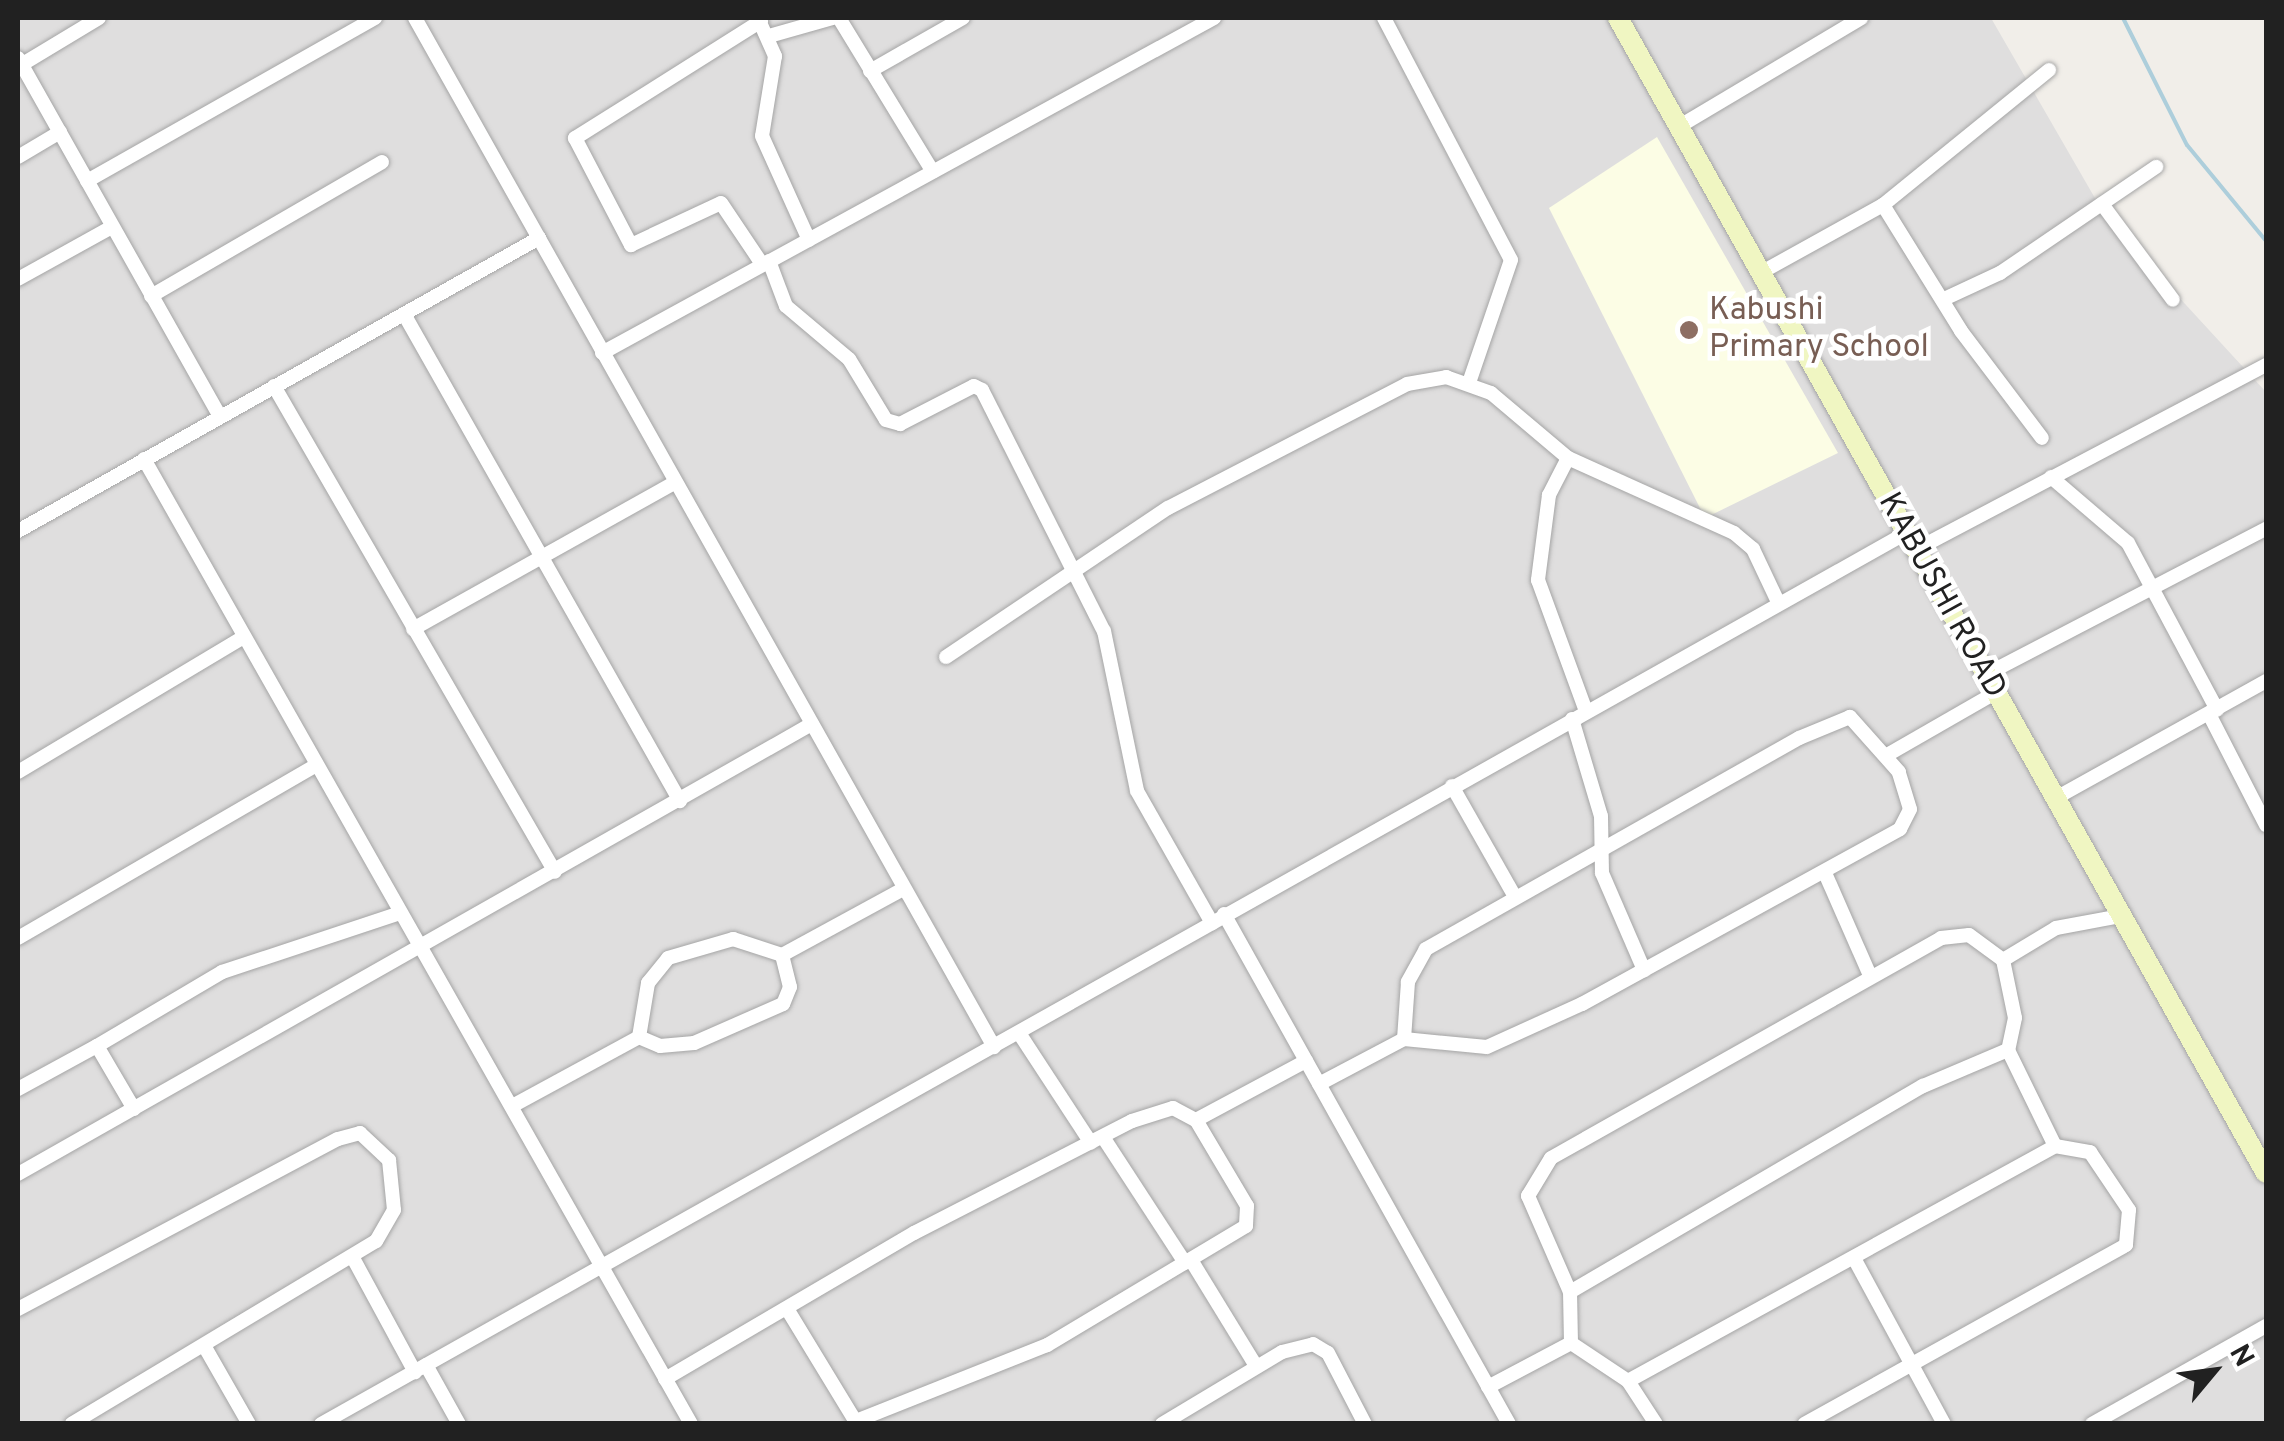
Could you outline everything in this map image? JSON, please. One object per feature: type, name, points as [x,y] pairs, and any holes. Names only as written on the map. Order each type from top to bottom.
[{"type":"main road","name":"KABUSHI ROAD","points":[[1618,18],[2120,916],[2265,1167]]},
{"type":"street","points":[[99,18],[20,61],[220,418]]},
{"type":"street","points":[[87,181],[375,18]]},
{"type":"street","points":[[415,18],[901,890],[994,1047]]},
{"type":"street","points":[[769,36],[836,18],[933,172]]},
{"type":"street","points":[[870,71],[963,18]]},
{"type":"street","points":[[602,353],[933,172],[1190,23],[1214,18]]},
{"type":"street","points":[[1384,18],[1512,260],[1470,380]]},
{"type":"street","points":[[1680,126],[1861,18]]},
{"type":"street","points":[[809,240],[762,136],[776,56],[760,19],[575,138],[632,245],[721,204],[766,263],[786,306],[842,350],[886,420],[900,424],[980,386],[1104,631],[1137,791],[1306,1061],[1509,1424]]},
{"type":"street","points":[[1762,272],[1883,205],[2049,70]]},
{"type":"street","points":[[18,156],[60,132]]},
{"type":"street","points":[[152,296],[382,162]]},
{"type":"street","points":[[1944,299],[2156,167]]},
{"type":"street","points":[[2102,204],[2173,300]]},
{"type":"street","points":[[1883,205],[2042,438]]},
{"type":"street","points":[[18,279],[112,227]]},
{"type":"street","points":[[18,532],[539,238]]},
{"type":"street","points":[[404,314],[540,562],[680,801]]},
{"type":"street","points":[[322,1424],[1778,602],[2050,477],[2266,365]]},
{"type":"street","points":[[946,657],[1073,564],[1407,384],[1470,380],[1568,458],[1734,533],[1754,549],[1778,602]]},
{"type":"street","points":[[274,386],[555,872]]},
{"type":"street","points":[[1568,458],[1549,495],[1538,580],[1579,715],[1599,805],[1606,885],[1644,970]]},
{"type":"street","points":[[144,460],[420,950],[514,1105],[691,1424]]},
{"type":"street","points":[[2050,477],[2128,543],[2155,586],[2266,825]]},
{"type":"street","points":[[413,629],[540,562],[674,483]]},
{"type":"street","points":[[1887,755],[1990,684],[2155,586],[2266,529]]},
{"type":"street","points":[[18,772],[244,637]]},
{"type":"street","points":[[2054,798],[2266,681]]},
{"type":"street","points":[[1319,1084],[1404,1039],[1459,1048],[1514,1041],[1825,872],[1905,819],[1908,791],[1865,726],[1835,719],[1515,897],[1416,958],[1404,1039]]},
{"type":"street","points":[[18,1174],[420,950],[810,725]]},
{"type":"street","points":[[18,938],[316,765]]},
{"type":"street","points":[[1452,786],[1515,897]]},
{"type":"street","points":[[1825,872],[1869,973]]},
{"type":"street","points":[[639,1037],[648,983],[680,950],[733,940],[782,955],[901,890]]},
{"type":"street","points":[[18,1089],[222,972],[400,914]]},
{"type":"street","points":[[2003,960],[2056,928],[2120,916]]},
{"type":"street","points":[[1571,1342],[1570,1292],[1533,1214],[1533,1176],[1869,973],[1941,938],[1969,935],[2003,960],[2015,1018],[2008,1050],[2055,1146]]},
{"type":"street","points":[[639,1037],[660,1046],[694,1043],[777,1008],[790,987],[782,955]]},
{"type":"street","points":[[1019,1033],[1188,1261],[1256,1366]]},
{"type":"street","points":[[514,1105],[639,1037]]},
{"type":"street","points":[[98,1046],[134,1109]]},
{"type":"street","points":[[1570,1292],[1923,1086],[2008,1050]]},
{"type":"street","points":[[665,1379],[790,1312],[914,1234],[1156,1110],[1196,1120],[1306,1061]]},
{"type":"street","points":[[790,1312],[856,1422],[1047,1344],[1250,1220],[1196,1120]]},
{"type":"street","points":[[18,1309],[360,1132],[389,1160],[396,1191],[382,1232],[353,1258],[206,1349],[72,1424]]},
{"type":"street","points":[[1628,1381],[1855,1260],[2055,1146],[2090,1152],[2120,1192],[2126,1245],[1916,1366],[1804,1424]]},
{"type":"street","points":[[353,1258],[458,1424]]},
{"type":"street","points":[[1855,1260],[1916,1366],[1944,1424]]},
{"type":"street","points":[[2092,1424],[2266,1326]]},
{"type":"street","points":[[1488,1387],[1571,1342]]},
{"type":"street","points":[[1571,1342],[1628,1381],[1656,1424]]},
{"type":"street","points":[[1162,1424],[1256,1366],[1322,1346],[1365,1424]]},
{"type":"street","points":[[206,1349],[249,1424]]},
{"type":"shaded area","points":[[18,18],[1991,18],[2107,219],[2266,392],[2266,1423],[18,1423]]},
{"type":"shaded area","name":"Kabushi Primary School","points":[[1657,137],[1838,453],[1705,518],[1549,208]]},
{"type":"waterway","points":[[2123,18],[2187,145],[2266,241]]},
{"type":"place","name":"Kabushi Primary School","points":[[1689,330]]}]
